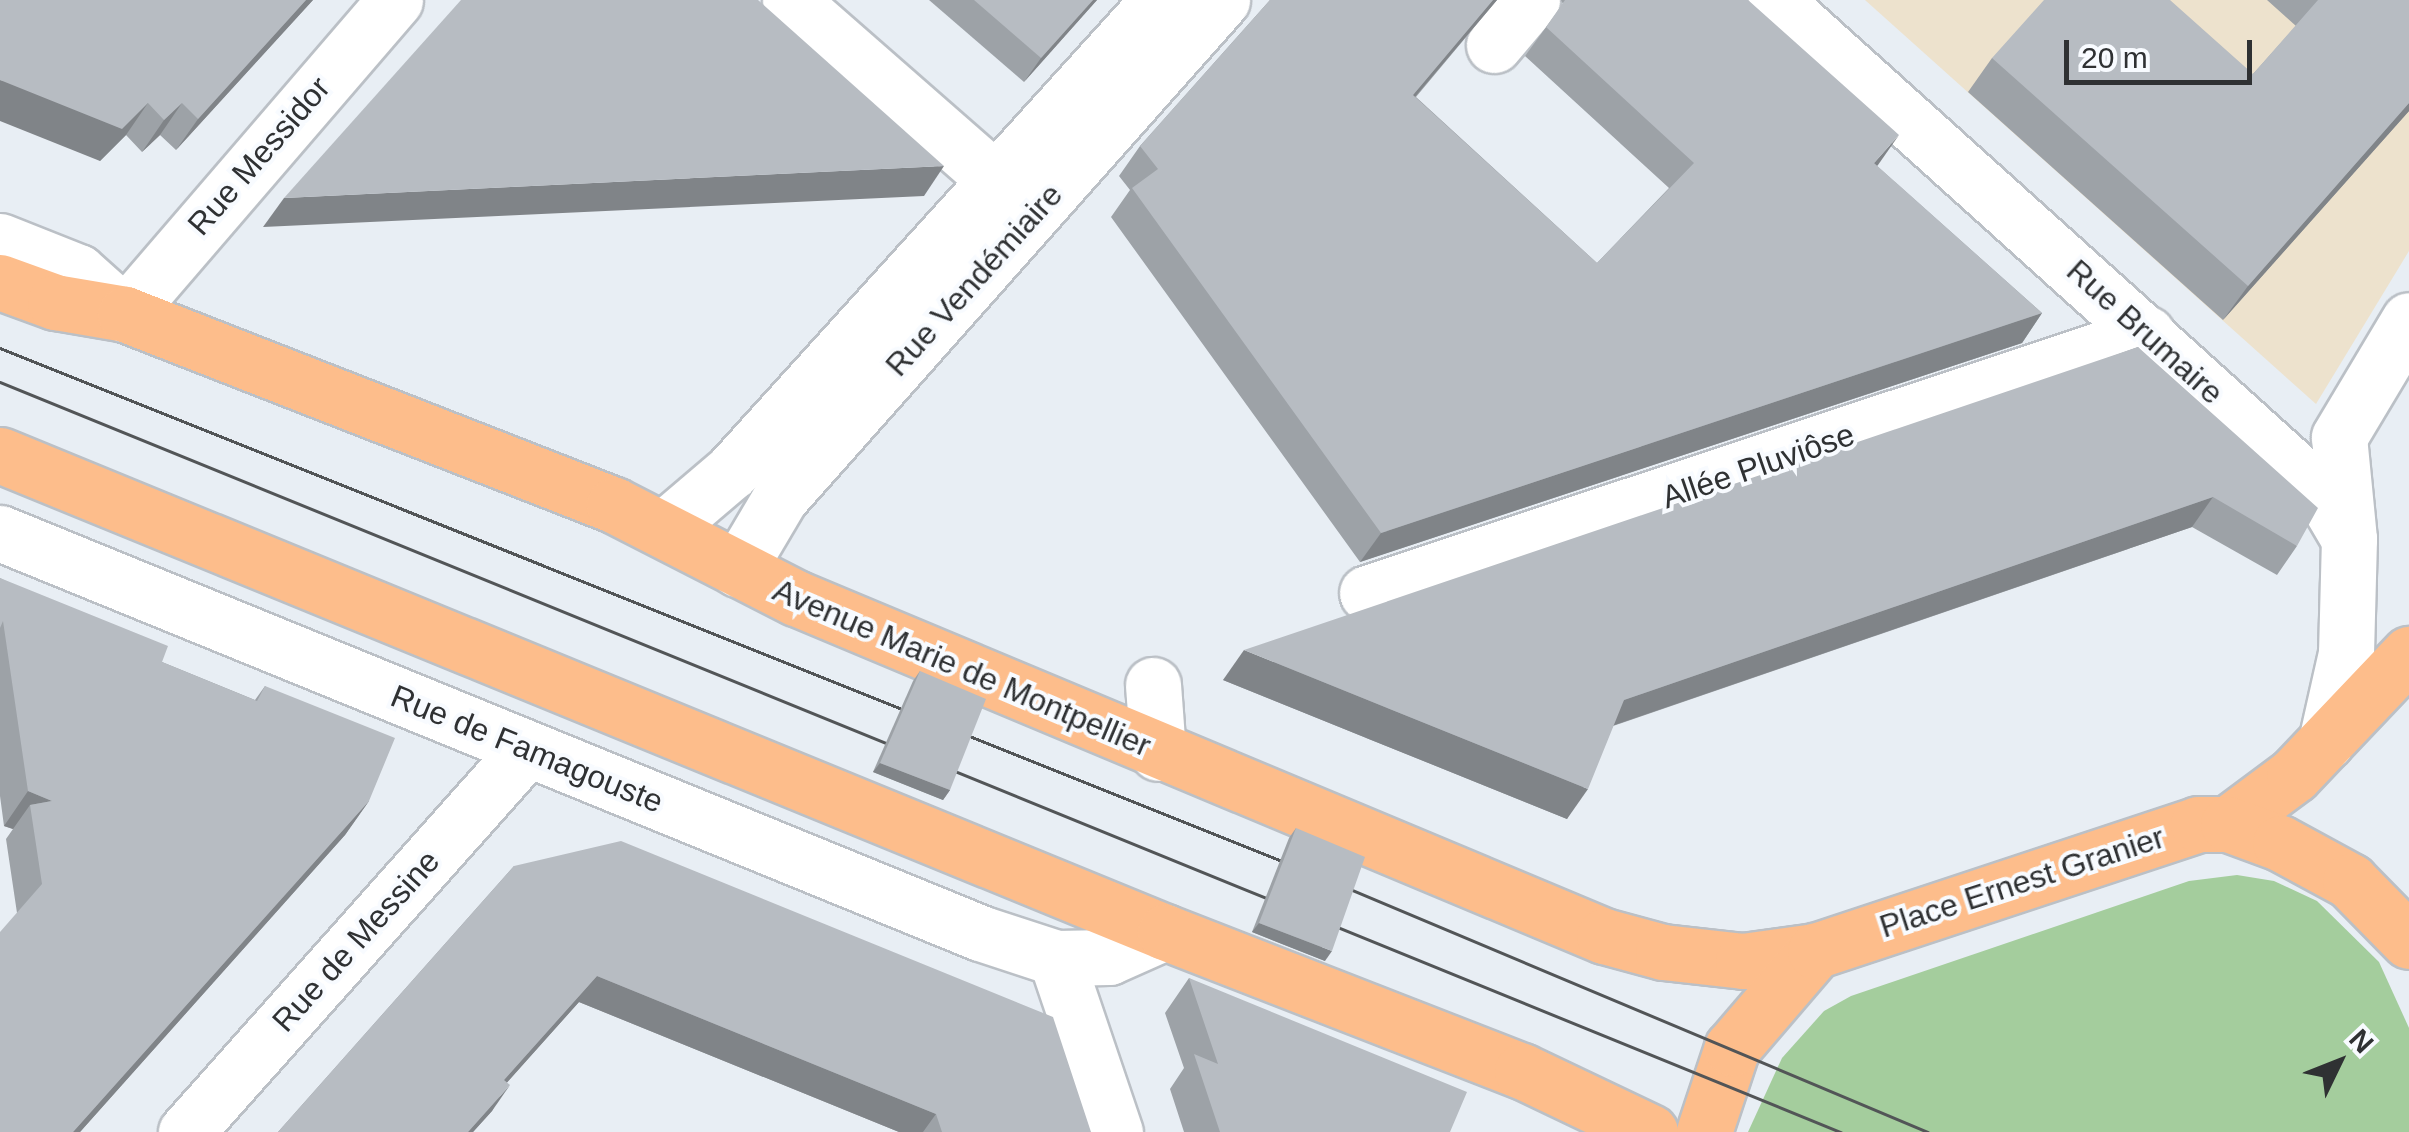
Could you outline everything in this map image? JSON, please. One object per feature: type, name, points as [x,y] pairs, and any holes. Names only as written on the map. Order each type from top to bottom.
[{"type":"main road","name":"Avenue Marie de Montpellier","points":[[0,282],[55,302],[125,314],[665,528],[738,569],[1158,753],[1604,936],[1663,952],[1743,961],[1815,950]]},
{"type":"main road","points":[[0,454],[1166,932],[1522,1071],[1650,1132]]},
{"type":"main road","points":[[2228,824],[2273,793],[2409,654]]},
{"type":"main road","name":"Place Ernest Granier","points":[[1815,950],[2198,824],[2228,824]]},
{"type":"main road","points":[[2228,824],[2350,881],[2409,941]]},
{"type":"main road","points":[[1704,1132],[1732,1048],[1815,950]]},
{"type":"street","name":"Rue Messidor","points":[[125,314],[395,0]]},
{"type":"street","points":[[790,0],[998,182]]},
{"type":"street","name":"Rue Vendémiaire","points":[[665,528],[732,471],[1160,0]]},
{"type":"street","name":"Rue Vendémiaire","points":[[738,569],[780,498],[1222,0]]},
{"type":"street","points":[[1494,44],[1532,0]]},
{"type":"street","name":"Rue Brumaire","points":[[1774,0],[2323,495],[2349,539]]},
{"type":"street","name":"Avenue Marie de Montpellier","points":[[0,241],[78,272],[125,314]]},
{"type":"street","points":[[2326,742],[2346,653],[2349,539],[2339,437],[2409,320]]},
{"type":"street","name":"Allée Pluviôse","points":[[1367,593],[2147,334]]},
{"type":"street","name":"Rue de Famagouste","points":[[0,533],[526,749],[1056,958],[1108,957],[1166,932]]},
{"type":"street","points":[[1152,685],[1158,753]]},
{"type":"street","name":"Rue de Messine","points":[[186,1132],[526,749]]},
{"type":"street","points":[[1056,958],[1114,1132]]},
{"type":"shaded area","points":[[1865,0],[2409,0],[2409,251],[2316,404]]},
{"type":"green space","points":[[2237,875],[2274,881],[2317,901],[2379,962],[2409,1028],[2409,1132],[1748,1132],[1782,1058],[1824,1011],[1851,996],[2189,881]]},
{"type":"building","points":[[0,0],[306,0],[198,119],[182,103],[164,120],[148,103],[122,129],[0,80]]},
{"type":"building","points":[[461,0],[758,0],[944,166],[284,198]]},
{"type":"building","points":[[974,0],[1093,0],[1041,58]]},
{"type":"building","points":[[1270,0],[1493,0],[1413,95],[1597,263],[1694,163],[1546,27],[1565,0],[1748,0],[1899,135],[1874,163],[2042,313],[1381,533],[1132,188],[1158,169],[1140,146]]},
{"type":"building","points":[[2044,0],[2170,0],[2253,74],[2318,0],[2409,0],[2409,103],[2248,286],[1992,58]]},
{"type":"building","points":[[2138,347],[2318,508],[2297,546],[2213,497],[1624,700],[1588,789],[1244,650]]},
{"type":"building","points":[[0,578],[168,646],[162,662],[257,701],[265,686],[395,738],[369,801],[73,1132],[0,1132],[0,932],[42,884],[30,805],[52,801],[28,791],[3,621],[0,628]]},
{"type":"building","points":[[920,671],[986,699],[950,790],[880,763]]},
{"type":"building","points":[[1296,828],[1365,857],[1332,951],[1259,923]]},
{"type":"building","points":[[621,841],[1053,1017],[1091,1132],[942,1132],[936,1114],[597,976],[504,1080],[510,1085],[468,1132],[278,1132],[514,866]]},
{"type":"building","points":[[1189,978],[1467,1092],[1450,1132],[1220,1132],[1194,1054],[1218,1064]]},
{"type":"tram line","points":[[0,348],[1312,873],[1928,1132]]},
{"type":"tram line","points":[[0,382],[1841,1132]]}]
